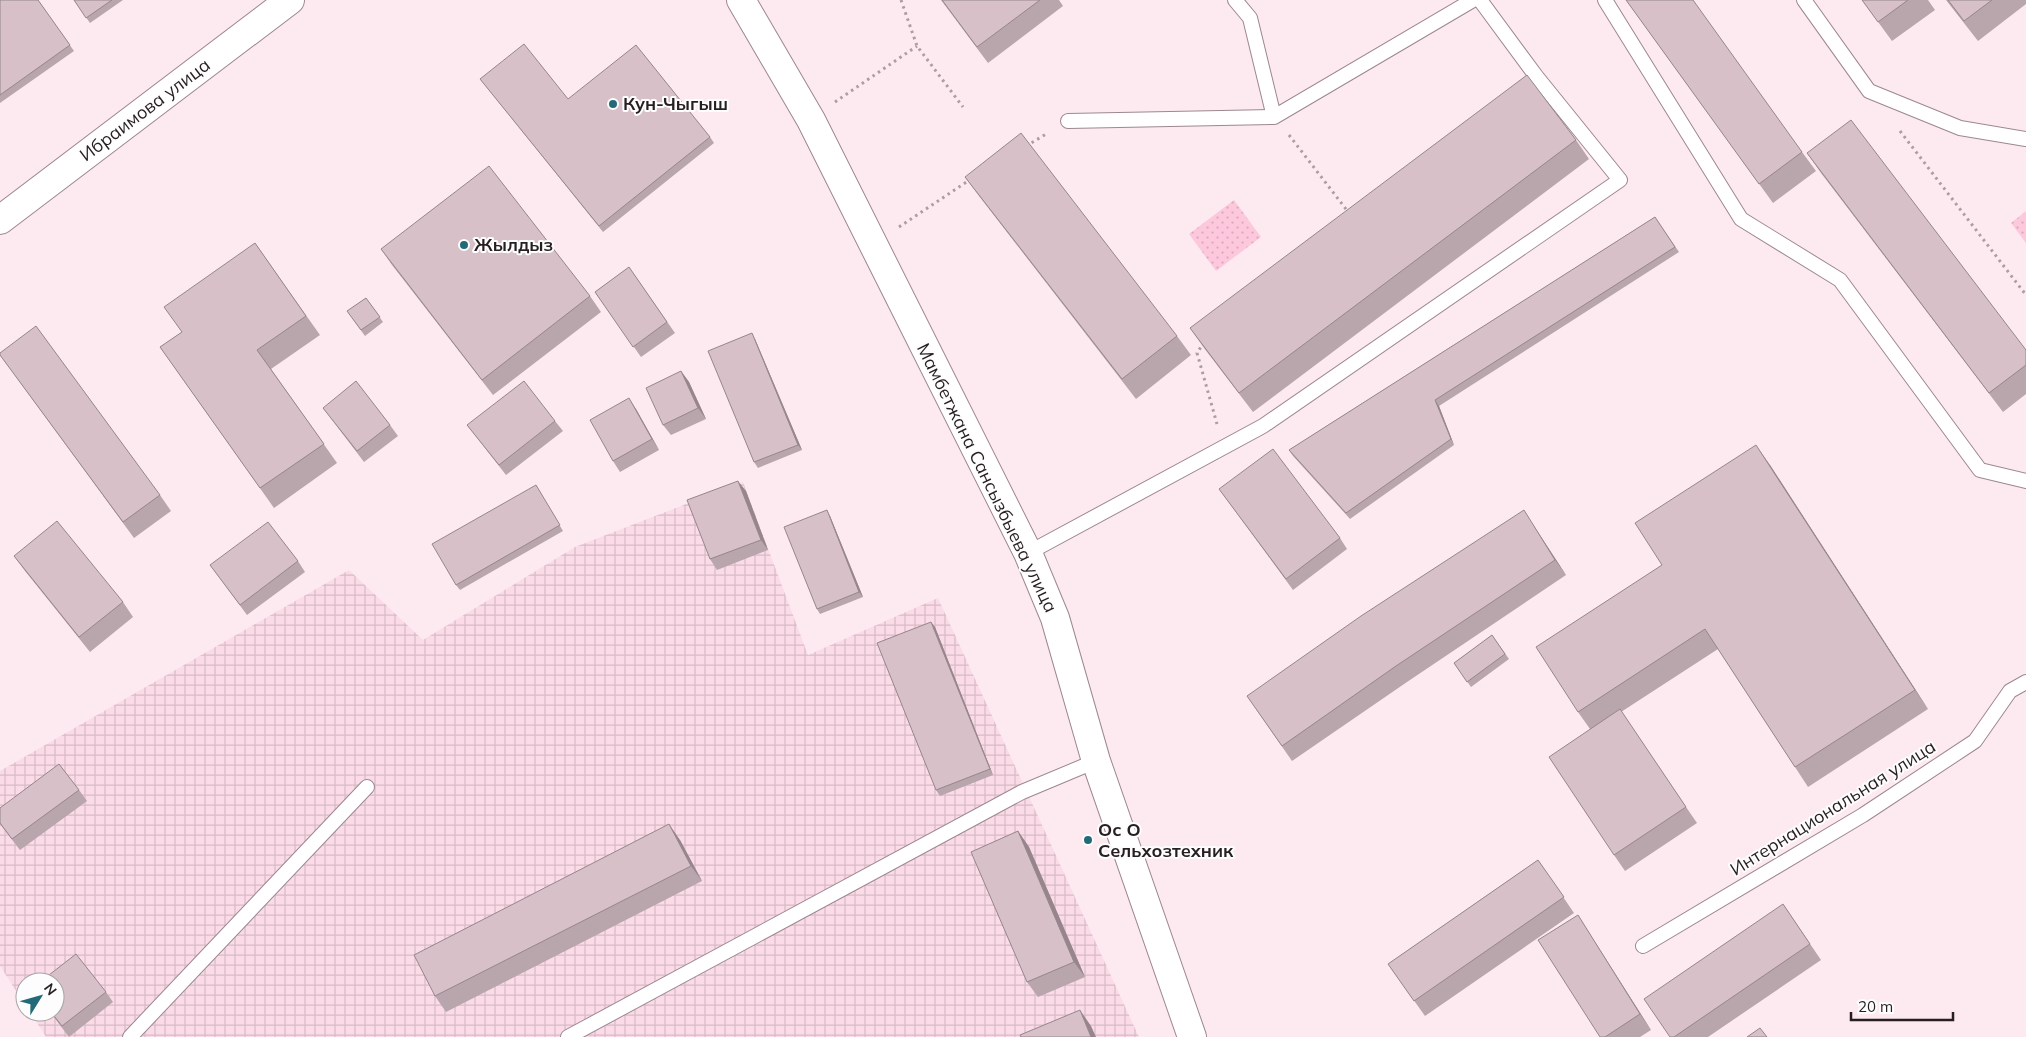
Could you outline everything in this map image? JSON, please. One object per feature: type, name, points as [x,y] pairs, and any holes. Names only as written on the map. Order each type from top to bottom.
[{"type":"street","name":"Ибраимова улица","points":[[0,220],[290,0]]},
{"type":"street","name":"Мамбетжана Сансызбыева улица","points":[[741,0],[811,120],[1028,553],[1055,618],[1096,761],[1192,1037]]},
{"type":"lane","points":[[1235,0],[1250,18],[1274,117]]},
{"type":"lane","points":[[1068,121],[1274,117],[1473,0]]},
{"type":"lane","points":[[1028,553],[1263,426],[1620,180],[1536,76],[1480,0]]},
{"type":"lane","points":[[1605,0],[1741,219],[1840,280],[1980,470],[2026,481]]},
{"type":"lane","points":[[1804,0],[1869,91],[1960,128],[2026,139]]},
{"type":"lane","name":"Интернациональная улица","points":[[1643,946],[1863,815],[1975,741],[2010,691],[2026,682]]},
{"type":"lane","points":[[568,1037],[1022,792],[1096,761]]},
{"type":"lane","points":[[130,1037],[368,787]]},
{"type":"path","points":[[901,0],[917,46],[963,107]]},
{"type":"path","points":[[811,120],[917,46]]},
{"type":"path","points":[[1274,117],[1351,215]]},
{"type":"path","points":[[1025,147],[1068,121]]},
{"type":"path","points":[[1899,130],[2026,295]]},
{"type":"path","points":[[872,245],[974,177]]},
{"type":"path","points":[[1206,338],[1197,353],[1223,448]]},
{"type":"shaded area","points":[[1234,200],[1261,237],[1216,271],[1189,234]]},
{"type":"shaded area","points":[[2026,211],[2026,243],[2011,223]]},
{"type":"shaded area","points":[[743,482],[808,655],[938,598],[1139,1037],[46,1037],[36,1022],[65,1022],[65,972],[15,972],[15,989],[0,966],[0,771],[349,570],[423,640],[575,547]]},
{"type":"building","points":[[0,0],[38,0],[70,45],[0,95]]},
{"type":"building","points":[[74,0],[112,0],[86,18]]},
{"type":"building","points":[[942,0],[1040,0],[977,47]]},
{"type":"building","points":[[1626,0],[1693,0],[1802,152],[1759,184]]},
{"type":"building","points":[[1862,0],[1908,0],[1878,22]]},
{"type":"building","points":[[1948,0],[1992,0],[1964,21]]},
{"type":"building","points":[[524,44],[568,99],[636,45],[710,137],[599,226],[480,79]]},
{"type":"building","points":[[1527,75],[1576,140],[1239,393],[1190,328]]},
{"type":"building","points":[[1851,120],[2026,350],[2026,365],[1989,393],[1807,153]]},
{"type":"building","points":[[1021,133],[1177,336],[1122,379],[965,177]]},
{"type":"building","points":[[489,166],[590,296],[482,380],[381,249]]},
{"type":"building","points":[[1655,217],[1675,247],[1435,400],[1451,439],[1346,513],[1289,450]]},
{"type":"building","points":[[255,243],[306,316],[257,350],[324,444],[260,488],[160,347],[182,332],[164,307]]},
{"type":"building","points":[[629,267],[667,322],[633,347],[595,292]]},
{"type":"building","points":[[366,298],[380,317],[361,330],[347,311]]},
{"type":"building","points":[[36,326],[160,495],[123,522],[0,355],[0,353]]},
{"type":"building","points":[[752,333],[798,445],[754,462],[708,351]]},
{"type":"building","points":[[681,371],[698,408],[663,425],[646,388]]},
{"type":"building","points":[[356,381],[390,425],[357,451],[323,408]]},
{"type":"building","points":[[524,381],[555,421],[499,465],[467,425]]},
{"type":"building","points":[[629,398],[652,439],[613,461],[590,420]]},
{"type":"building","points":[[1756,445],[1915,690],[1795,767],[1705,629],[1578,712],[1536,647],[1662,565],[1635,523]]},
{"type":"building","points":[[1273,449],[1340,538],[1286,579],[1219,489]]},
{"type":"building","points":[[738,481],[761,540],[710,559],[687,500]]},
{"type":"building","points":[[536,485],[560,525],[456,585],[432,544]]},
{"type":"building","points":[[827,510],[859,592],[817,609],[784,527]]},
{"type":"building","points":[[1524,510],[1555,560],[1396,666],[1282,746],[1247,696],[1361,616]]},
{"type":"building","points":[[57,521],[123,602],[79,637],[14,556]]},
{"type":"building","points":[[268,522],[298,561],[240,605],[210,565]]},
{"type":"building","points":[[931,622],[990,769],[936,790],[877,643]]},
{"type":"building","points":[[1492,635],[1505,654],[1467,682],[1454,663]]},
{"type":"building","points":[[1620,709],[1686,807],[1614,855],[1549,757]]},
{"type":"building","points":[[59,764],[79,790],[12,839],[0,823],[0,808]]},
{"type":"building","points":[[669,824],[691,866],[435,996],[414,955]]},
{"type":"building","points":[[1018,831],[1074,962],[1027,982],[971,852]]},
{"type":"building","points":[[1538,860],[1564,897],[1414,1001],[1388,964]]},
{"type":"building","points":[[1783,904],[1810,944],[1674,1037],[1670,1037],[1644,999]]},
{"type":"building","points":[[1578,915],[1640,1014],[1605,1037],[1600,1037],[1538,940]]},
{"type":"building","points":[[76,954],[106,992],[62,1026],[59,1022],[65,1022],[65,972],[53,972]]},
{"type":"building","points":[[1080,1010],[1091,1037],[1021,1037],[1020,1035]]},
{"type":"building","points":[[1760,1028],[1767,1037],[1747,1037]]},
{"type":"place","name":"Кун-Чыгыш","points":[[613,104]]},
{"type":"place","name":"Жылдыз","points":[[464,245]]},
{"type":"place","name":"Ос О Сельхозтехник","points":[[1088,840]]}]
